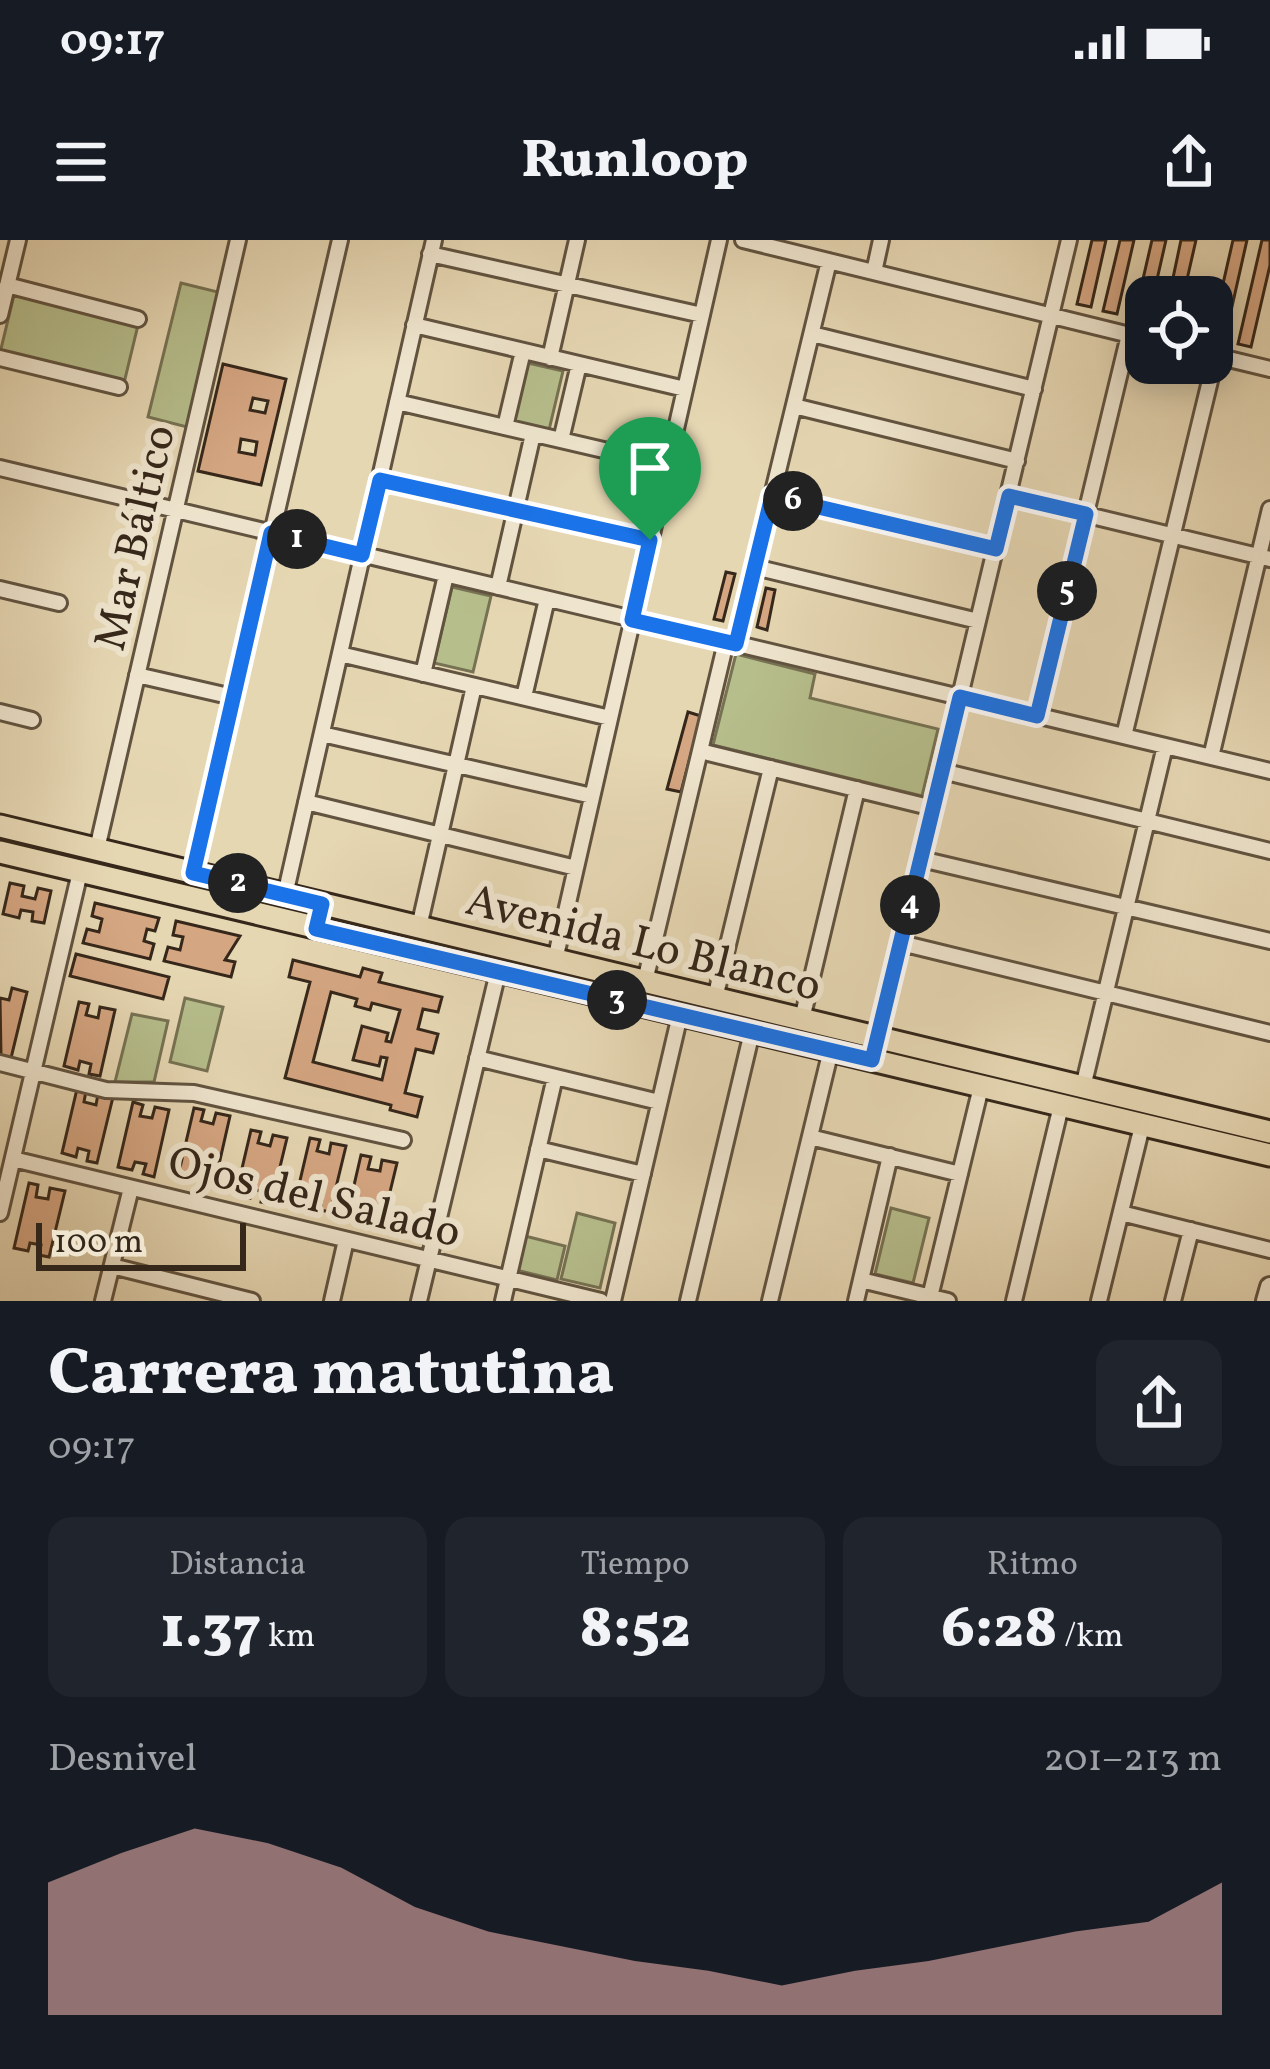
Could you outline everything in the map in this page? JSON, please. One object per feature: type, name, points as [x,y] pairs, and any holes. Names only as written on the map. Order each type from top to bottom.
[{"type":"main road","name":"Avenida Lo Blanco","points":[[0,826],[1270,1132]]},
{"type":"main road","name":"Avenida Lo Blanco","points":[[0,852],[1270,1155]]},
{"type":"main road","points":[[316,929],[322,904]]},
{"type":"street","points":[[0,315],[17,240]]},
{"type":"street","name":"Mar Báltico","points":[[97,850],[238,240]]},
{"type":"street","points":[[193,873],[340,240]]},
{"type":"street","points":[[550,358],[577,240]]},
{"type":"street","points":[[555,960],[719,240]]},
{"type":"street","points":[[743,240],[800,247],[830,261],[1125,333]]},
{"type":"street","points":[[874,272],[881,240]]},
{"type":"street","points":[[872,1060],[1069,240]]},
{"type":"street","points":[[285,895],[432,247],[702,315]]},
{"type":"street","points":[[644,981],[700,751],[755,567],[830,261]]},
{"type":"street","points":[[7,285],[138,319]]},
{"type":"street","points":[[414,325],[685,389]]},
{"type":"street","points":[[812,334],[1034,389]]},
{"type":"street","points":[[505,427],[523,351]]},
{"type":"street","points":[[1037,716],[1125,354]]},
{"type":"street","points":[[0,358],[119,388]]},
{"type":"street","points":[[1233,360],[1270,369]]},
{"type":"street","points":[[561,440],[579,364]]},
{"type":"street","points":[[1124,736],[1207,384]]},
{"type":"street","points":[[397,402],[668,465]]},
{"type":"street","points":[[794,406],[1017,461]]},
{"type":"street","points":[[498,587],[533,434]]},
{"type":"street","points":[[0,468],[1270,771]]},
{"type":"street","points":[[380,480],[650,540]]},
{"type":"street","points":[[772,496],[996,549]]},
{"type":"street","points":[[1009,496],[1264,557]]},
{"type":"street","points":[[1211,757],[1264,557],[1270,509]]},
{"type":"street","points":[[755,567],[978,621]]},
{"type":"street","points":[[423,674],[446,575]]},
{"type":"street","points":[[0,589],[59,603]]},
{"type":"street","points":[[524,698],[547,599]]},
{"type":"street","points":[[340,655],[610,718]]},
{"type":"street","points":[[137,675],[233,697]]},
{"type":"street","points":[[419,927],[475,686]]},
{"type":"street","points":[[0,712],[32,720]]},
{"type":"street","points":[[322,734],[592,796]]},
{"type":"street","points":[[1083,1087],[1165,746]]},
{"type":"street","points":[[700,751],[933,808]]},
{"type":"street","points":[[716,998],[771,768]]},
{"type":"street","points":[[942,771],[1270,850]]},
{"type":"street","points":[[802,1019],[857,789]]},
{"type":"street","points":[[306,802],[576,868]]},
{"type":"street","points":[[921,859],[1270,941]]},
{"type":"street","points":[[0,1214],[80,872]]},
{"type":"street","points":[[901,944],[1270,1033]]},
{"type":"street","points":[[419,1301],[498,972]]},
{"type":"street","points":[[613,1301],[680,1015]]},
{"type":"street","points":[[688,1301],[752,1032]]},
{"type":"street","points":[[770,1301],[831,1050]]},
{"type":"street","points":[[477,1058],[659,1102]]},
{"type":"street","points":[[0,1063],[133,1094],[201,1094],[403,1140]]},
{"type":"street","points":[[503,1301],[555,1077]]},
{"type":"street","points":[[930,1297],[981,1087]]},
{"type":"street","points":[[1014,1301],[1061,1106]]},
{"type":"street","points":[[1099,1301],[1142,1126]]},
{"type":"street","points":[[810,1137],[960,1174]]},
{"type":"street","points":[[538,1149],[643,1174]]},
{"type":"street","points":[[856,1301],[890,1156]]},
{"type":"street","name":"Ojos del Salado","points":[[13,1159],[601,1301]]},
{"type":"street","points":[[104,1301],[131,1188]]},
{"type":"street","points":[[1121,1213],[1270,1250]]},
{"type":"street","points":[[1173,1301],[1191,1230]]},
{"type":"street","points":[[332,1301],[346,1240]]},
{"type":"street","points":[[112,1266],[253,1301]]},
{"type":"street","points":[[861,1280],[948,1301]]},
{"type":"street","points":[[1266,1301],[1270,1287]]},
{"type":"green space","points":[[181,283],[218,292],[187,427],[148,417]]},
{"type":"green space","points":[[14,295],[138,325],[124,383],[0,353]]},
{"type":"green space","points":[[528,363],[563,371],[549,430],[514,421]]},
{"type":"green space","points":[[452,587],[491,596],[473,672],[434,663]]},
{"type":"green space","points":[[736,654],[815,674],[810,698],[938,729],[922,796],[713,745]]},
{"type":"green space","points":[[185,998],[223,1007],[207,1071],[170,1062]]},
{"type":"green space","points":[[132,1014],[168,1021],[154,1082],[115,1082]]},
{"type":"green space","points":[[891,1208],[929,1218],[913,1283],[875,1274]]},
{"type":"green space","points":[[577,1213],[615,1223],[600,1288],[561,1279]]},
{"type":"green space","points":[[525,1236],[565,1246],[557,1280],[516,1270]]},
{"type":"building","points":[[1092,240],[1106,240],[1091,307],[1077,304]]},
{"type":"building","points":[[1120,240],[1134,240],[1117,314],[1103,311]]},
{"type":"building","points":[[1152,240],[1166,240],[1158,276],[1144,276]]},
{"type":"building","points":[[1181,240],[1196,240],[1188,276],[1173,276]]},
{"type":"building","points":[[1233,240],[1247,240],[1233,302],[1233,276],[1225,276]]},
{"type":"building","points":[[1262,240],[1270,240],[1270,265],[1251,347],[1238,344]]},
{"type":"building","points":[[223,364],[286,379],[261,485],[198,471]],"holes":[[[253,398],[268,401],[265,413],[250,410]],[[241,439],[257,442],[255,455],[239,452]]]},
{"type":"building","points":[[726,572],[735,574],[723,621],[714,619]]},
{"type":"building","points":[[766,588],[775,590],[767,630],[757,627]]},
{"type":"building","points":[[688,712],[701,716],[681,792],[667,789]]},
{"type":"building","points":[[10,883],[24,886],[22,896],[35,899],[38,888],[51,891],[44,923],[32,921],[33,912],[21,910],[19,918],[3,914]]},
{"type":"building","points":[[95,903],[159,918],[155,931],[147,929],[144,941],[154,944],[150,959],[83,943],[87,929],[99,932],[102,919],[92,916]]},
{"type":"building","points":[[176,921],[240,936],[225,960],[235,962],[231,977],[164,961],[168,947],[180,950],[183,937],[173,935]]},
{"type":"building","points":[[76,954],[169,977],[163,999],[70,976]]},
{"type":"building","points":[[293,960],[360,977],[363,968],[382,973],[379,982],[442,997],[438,1012],[423,1009],[418,1029],[438,1034],[433,1053],[416,1049],[405,1093],[422,1097],[417,1117],[390,1110],[391,1105],[285,1078],[310,982],[289,977]],"holes":[[[331,992],[357,999],[355,1006],[370,1010],[372,1003],[400,1010],[391,1042],[386,1041],[388,1033],[362,1026],[353,1060],[379,1066],[381,1057],[387,1058],[382,1080],[313,1062]]]},
{"type":"building","points":[[12,988],[27,992],[11,1058],[1,1055],[0,998],[9,1000]]},
{"type":"building","points":[[79,1002],[89,1004],[86,1015],[98,1018],[100,1007],[115,1010],[100,1076],[89,1074],[91,1064],[80,1061],[78,1070],[64,1066]]},
{"type":"building","points":[[77,1089],[86,1091],[84,1102],[96,1105],[98,1094],[113,1097],[97,1163],[87,1161],[89,1151],[78,1148],[76,1157],[62,1153]]},
{"type":"building","points":[[133,1102],[143,1105],[140,1116],[152,1118],[155,1107],[169,1110],[154,1177],[143,1174],[146,1164],[135,1162],[132,1170],[118,1167]]},
{"type":"building","points":[[194,1108],[204,1110],[201,1121],[213,1124],[216,1113],[230,1116],[215,1182],[204,1180],[207,1170],[195,1167],[193,1176],[179,1172]]},
{"type":"building","points":[[251,1130],[261,1132],[258,1143],[270,1146],[273,1135],[287,1138],[271,1204],[261,1202],[263,1192],[252,1189],[250,1198],[236,1194]]},
{"type":"building","points":[[310,1138],[320,1140],[317,1151],[329,1154],[331,1143],[346,1146],[330,1212],[320,1210],[322,1200],[311,1197],[309,1206],[295,1202]]},
{"type":"building","points":[[361,1155],[371,1157],[368,1169],[380,1171],[382,1160],[397,1163],[381,1229],[371,1227],[373,1217],[362,1214],[360,1223],[346,1220]]},
{"type":"building","points":[[29,1183],[38,1185],[36,1197],[48,1199],[50,1188],[65,1191],[49,1257],[39,1255],[41,1245],[30,1243],[28,1251],[14,1248]]},
{"type":"route","points":[[380,480],[650,540],[632,620],[736,644],[772,496],[996,549],[1009,496],[1086,514],[1037,716],[960,697],[872,1060],[316,929],[322,904],[193,873],[271,533],[362,555],[380,480]]}]
